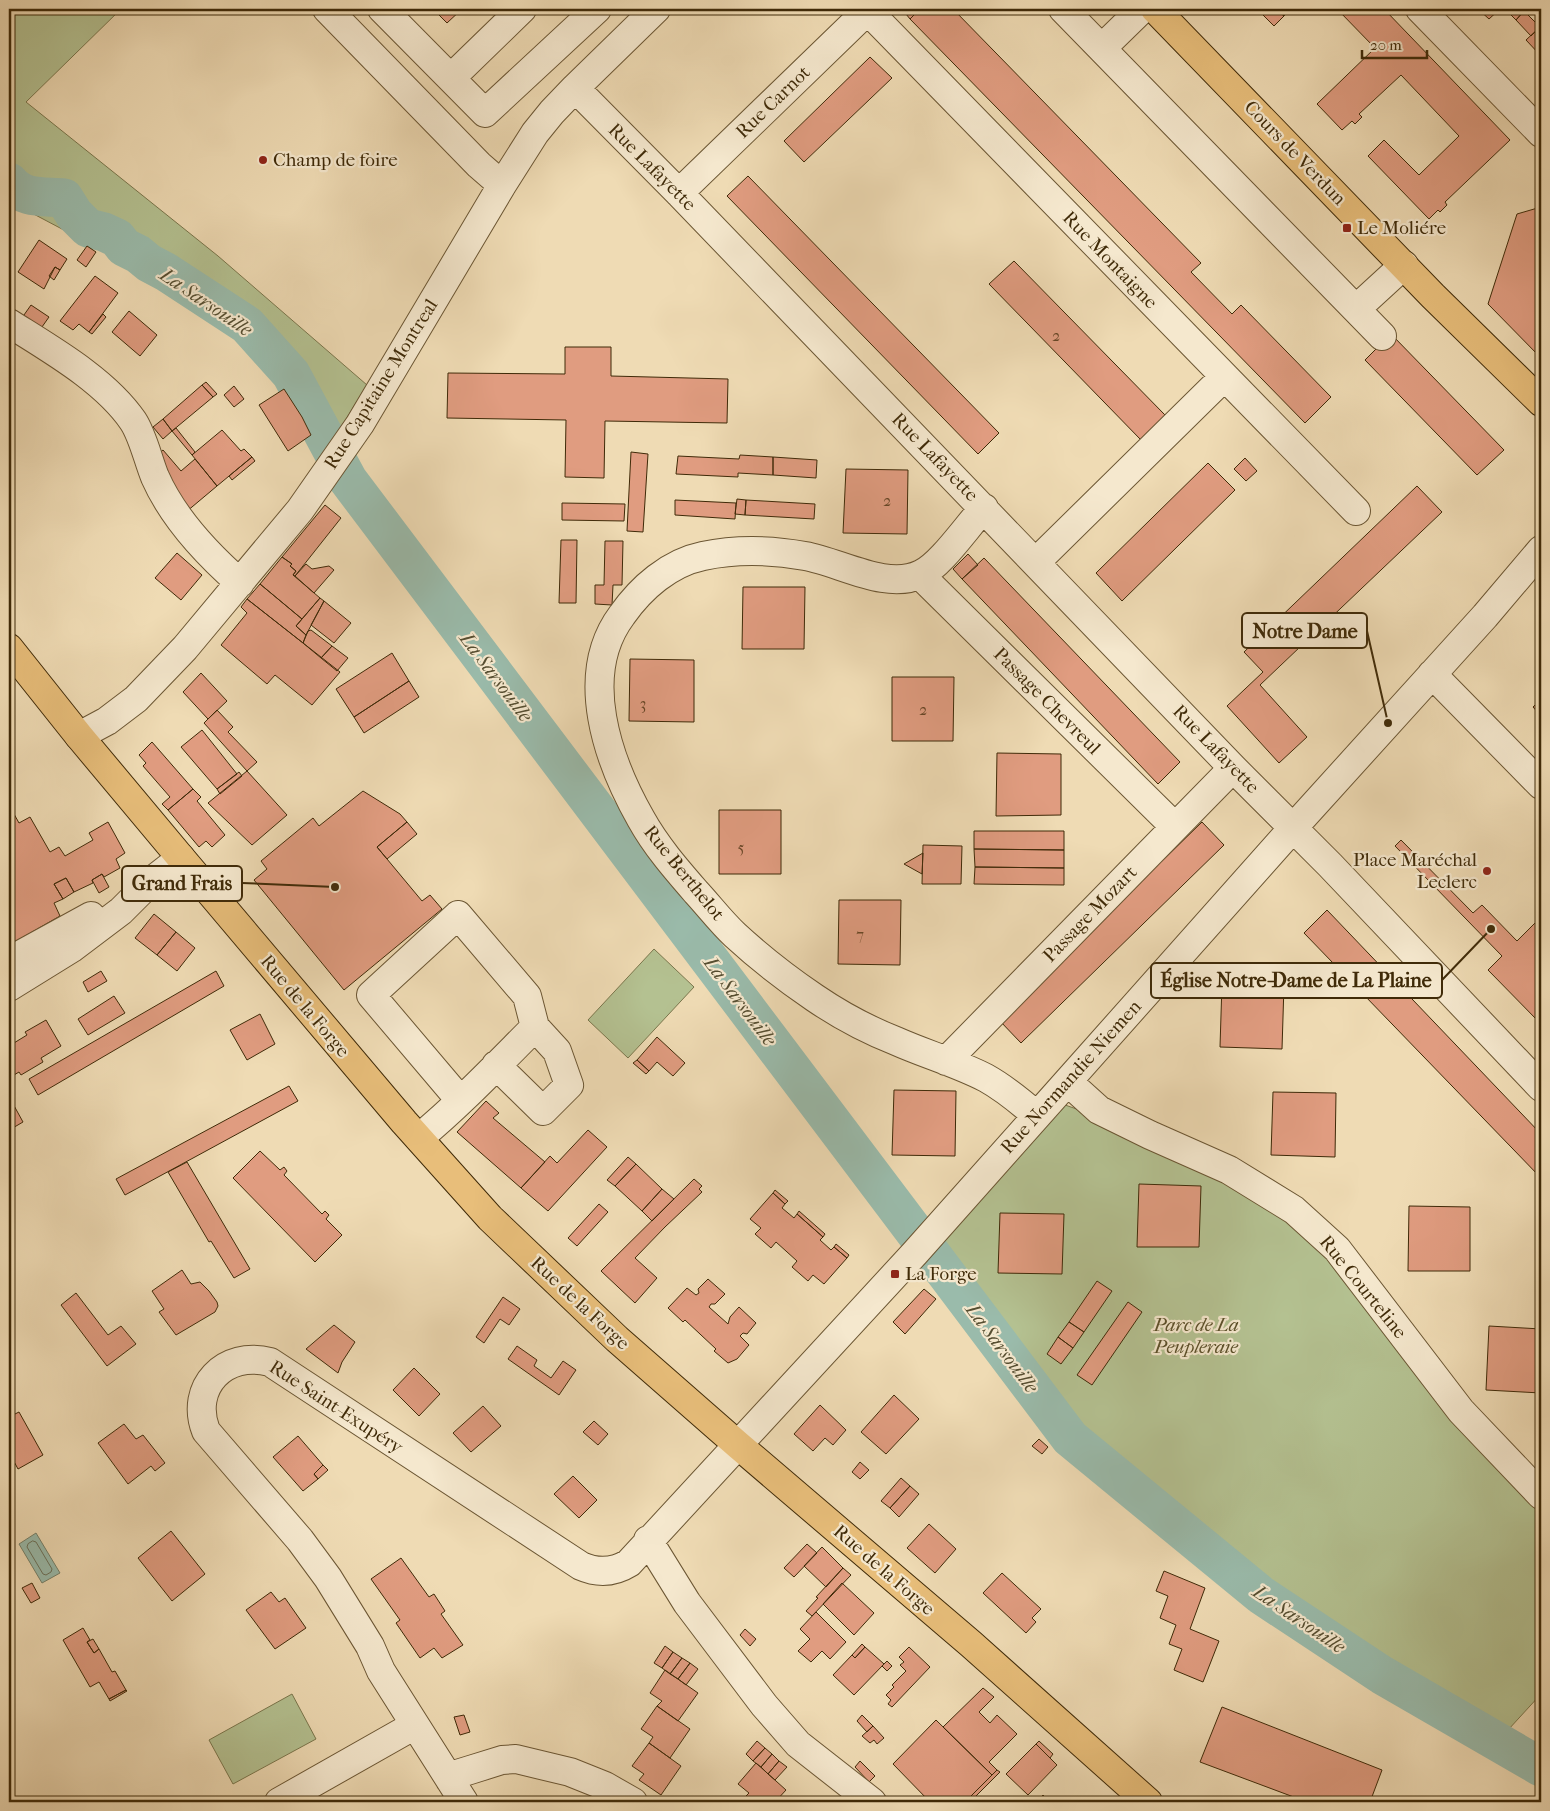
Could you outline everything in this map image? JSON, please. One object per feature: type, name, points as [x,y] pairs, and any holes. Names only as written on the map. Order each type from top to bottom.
[{"type":"main road","name":"Cours de Verdun","points":[[1155,9],[1404,266],[1541,402]]},
{"type":"main road","name":"Rue de la Forge","points":[[9,648],[79,736],[181,858],[419,1138],[490,1218],[556,1283],[617,1339],[971,1644],[1148,1802]]},
{"type":"street","points":[[382,9],[485,113],[596,9]]},
{"type":"street","points":[[451,78],[522,9]]},
{"type":"street","name":"Rue Capitaine Montreal","points":[[79,736],[108,721],[136,699],[184,648],[300,510],[350,437],[535,133],[575,88],[656,9]]},
{"type":"street","points":[[1063,9],[1382,336]]},
{"type":"street","points":[[1102,48],[1142,9]]},
{"type":"street","points":[[1420,9],[1541,133]]},
{"type":"street","name":"Rue Carnot","points":[[679,193],[866,10]]},
{"type":"street","name":"Rue Montaigne","points":[[866,10],[1356,511]]},
{"type":"street","points":[[343,14],[479,165],[502,185]]},
{"type":"street","name":"Rue Lafayette","points":[[575,88],[984,508],[1541,1087]]},
{"type":"street","points":[[1356,309],[1404,266]]},
{"type":"street","points":[[9,319],[114,397],[134,422],[169,504],[222,567],[240,583]]},
{"type":"street","points":[[1036,562],[1224,377]]},
{"type":"street","name":"Rue Berthelot","points":[[984,508],[932,568],[920,575],[907,579],[890,579],[869,575],[809,557],[760,551],[702,556],[676,565],[634,597],[615,623],[602,657],[599,688],[602,721],[616,765],[641,819],[666,858],[733,933],[770,966],[818,1000],[868,1029],[986,1078],[1036,1115]]},
{"type":"street","name":"Rue Normandie Niemen","points":[[738,1445],[915,1253],[1036,1115],[1068,1082],[1293,828],[1485,616],[1541,550]]},
{"type":"street","name":"Passage Chevreul","points":[[920,575],[1175,827]]},
{"type":"street","points":[[1432,674],[1541,785]]},
{"type":"street","name":"Passage Mozart","points":[[946,1061],[1233,768]]},
{"type":"street","points":[[9,987],[79,943],[121,911],[149,883],[181,858]]},
{"type":"street","points":[[9,961],[94,914],[116,899],[149,883]]},
{"type":"street","points":[[460,1100],[371,995],[458,915],[527,996],[535,1027],[557,1051],[569,1085],[543,1111],[496,1065]]},
{"type":"street","points":[[419,1138],[535,1027]]},
{"type":"street","name":"Rue Courteline","points":[[1068,1082],[1099,1110],[1229,1170],[1294,1210],[1337,1249],[1461,1411],[1541,1495]]},
{"type":"street","name":"Rue Saint-Exupéry","points":[[464,1802],[381,1671],[370,1646],[328,1578],[300,1540],[206,1431],[202,1418],[202,1398],[210,1382],[220,1371],[235,1362],[246,1359],[261,1359],[270,1362],[569,1559],[592,1571],[613,1570],[621,1568],[628,1563],[738,1445]]},
{"type":"street","points":[[648,1540],[687,1603],[764,1705],[798,1744],[872,1802]]},
{"type":"street","points":[[279,1802],[415,1725]]},
{"type":"street","points":[[450,1780],[457,1774],[502,1760],[516,1759],[570,1772],[605,1786],[633,1802]]},
{"type":"green space","points":[[9,9],[121,9],[26,102],[218,256],[367,385],[332,442],[293,374],[217,311],[9,201]]},
{"type":"green space","points":[[654,949],[694,987],[628,1058],[588,1020]]},
{"type":"green space","name":"Parc de La Peupleraie","points":[[1051,1100],[1150,1135],[1294,1210],[1541,1495],[1541,1694],[1497,1742],[1382,1675],[1261,1595],[1070,1438],[1003,1350],[936,1229]]},
{"type":"green space","points":[[292,1694],[316,1739],[233,1784],[209,1740]]},
{"type":"water","points":[[36,1533],[60,1573],[42,1583],[19,1544]]},
{"type":"building","points":[[433,9],[462,9],[447,23]]},
{"type":"building","points":[[902,9],[920,9],[910,19]]},
{"type":"building","points":[[920,9],[953,9],[1201,263],[1191,272],[1232,314],[1241,305],[1331,397],[1305,423],[910,19]]},
{"type":"building","points":[[1257,9],[1276,9],[1284,16],[1274,26]]},
{"type":"building","points":[[1276,9],[1291,9],[1284,16]]},
{"type":"building","points":[[1337,9],[1384,9],[1510,140],[1445,202],[1447,205],[1440,212],[1438,210],[1429,219],[1368,156],[1384,140],[1419,175],[1459,136],[1401,75],[1359,114],[1362,117],[1355,124],[1352,121],[1342,130],[1317,104],[1375,48]]},
{"type":"building","points":[[1478,9],[1500,9],[1489,19]]},
{"type":"building","points":[[1505,9],[1522,9],[1524,11],[1516,20]]},
{"type":"building","points":[[1524,11],[1540,27],[1531,36],[1516,20]]},
{"type":"building","points":[[1541,26],[1541,56],[1526,40]]},
{"type":"building","points":[[870,57],[892,78],[804,162],[784,141]]},
{"type":"building","points":[[748,176],[999,433],[978,454],[727,196]]},
{"type":"building","points":[[1541,207],[1541,358],[1488,304],[1517,214]]},
{"type":"building","points":[[39,240],[67,259],[60,270],[55,267],[44,289],[18,272]]},
{"type":"building","points":[[87,246],[96,252],[86,267],[77,260]]},
{"type":"building","points":[[1014,261],[1165,415],[1141,440],[989,284]]},
{"type":"building","points":[[55,267],[60,270],[54,280],[49,276]]},
{"type":"building","points":[[95,276],[118,293],[89,332],[79,324],[73,330],[60,321]]},
{"type":"building","points":[[31,305],[49,317],[37,334],[19,322]]},
{"type":"building","points":[[129,311],[157,335],[140,356],[112,332]]},
{"type":"building","points":[[103,314],[106,317],[92,334],[89,332]]},
{"type":"building","points":[[1391,334],[1504,450],[1477,475],[1365,360]]},
{"type":"building","points":[[565,347],[611,347],[611,376],[728,379],[727,423],[605,421],[604,478],[565,477],[566,420],[447,418],[448,373],[565,374]]},
{"type":"building","points":[[206,382],[217,394],[213,397],[202,385]]},
{"type":"building","points":[[202,385],[213,397],[172,431],[163,419]]},
{"type":"building","points":[[234,386],[244,399],[234,407],[224,395]]},
{"type":"building","points":[[284,389],[311,435],[288,451],[259,405]]},
{"type":"building","points":[[163,419],[172,431],[163,439],[153,427]]},
{"type":"building","points":[[176,428],[195,452],[192,455],[172,431]]},
{"type":"building","points":[[222,430],[241,451],[244,449],[252,457],[217,486],[192,455]]},
{"type":"building","points":[[163,450],[181,471],[195,459],[217,486],[186,512],[158,454]]},
{"type":"building","points":[[631,452],[648,454],[643,532],[627,531]]},
{"type":"building","points":[[740,455],[773,457],[773,475],[738,473],[738,477],[676,474],[678,456],[739,459]]},
{"type":"building","points":[[252,457],[255,461],[232,480],[229,476]]},
{"type":"building","points":[[773,457],[817,460],[816,478],[773,475]]},
{"type":"building","points":[[1245,458],[1257,471],[1246,481],[1234,469]]},
{"type":"building","points":[[1208,463],[1235,490],[1122,601],[1096,573]]},
{"type":"building","points":[[846,469],[908,470],[907,534],[843,533]]},
{"type":"building","points":[[1417,486],[1442,512],[1260,685],[1307,737],[1279,763],[1227,706],[1263,672],[1244,652]]},
{"type":"building","points":[[737,499],[746,500],[745,515],[735,514]]},
{"type":"building","points":[[675,500],[736,503],[735,519],[675,515]]},
{"type":"building","points":[[746,500],[815,504],[814,519],[745,515]]},
{"type":"building","points":[[562,503],[625,504],[624,521],[562,520]]},
{"type":"building","points":[[325,505],[341,518],[295,576],[293,575],[296,571],[290,566],[292,564],[282,557]]},
{"type":"building","points":[[561,540],[577,540],[576,603],[559,603]]},
{"type":"building","points":[[605,541],[623,541],[622,585],[613,585],[612,605],[595,604],[595,585],[604,585]]},
{"type":"building","points":[[177,553],[202,575],[181,600],[155,578]]},
{"type":"building","points":[[968,554],[978,565],[962,579],[953,569]]},
{"type":"building","points":[[282,557],[292,564],[290,566],[296,571],[293,575],[320,598],[302,619],[260,584]]},
{"type":"building","points":[[984,558],[1180,762],[1158,784],[962,579]]},
{"type":"building","points":[[306,564],[312,569],[329,566],[334,570],[314,593],[295,576]]},
{"type":"building","points":[[260,584],[302,619],[296,626],[306,635],[303,643],[247,599]]},
{"type":"building","points":[[743,587],[805,587],[804,649],[742,649]]},
{"type":"building","points":[[320,598],[324,601],[306,635],[296,626]]},
{"type":"building","points":[[247,599],[340,672],[312,705],[275,675],[267,684],[221,645],[247,613],[241,607]]},
{"type":"building","points":[[324,601],[351,623],[334,643],[311,625]]},
{"type":"building","points":[[311,630],[332,646],[321,658],[303,643],[308,631]]},
{"type":"building","points":[[332,646],[348,658],[337,671],[321,658]]},
{"type":"building","points":[[392,653],[409,681],[354,717],[336,689]]},
{"type":"building","points":[[630,659],[694,660],[694,722],[629,721]]},
{"type":"building","points":[[201,673],[227,701],[208,719],[183,692]]},
{"type":"building","points":[[892,677],[954,677],[953,741],[892,741]]},
{"type":"building","points":[[409,681],[419,697],[364,733],[354,717]]},
{"type":"building","points":[[1541,699],[1541,716],[1533,707]]},
{"type":"building","points":[[217,710],[233,727],[228,732],[257,762],[247,771],[204,723]]},
{"type":"building","points":[[202,730],[237,774],[217,789],[181,747]]},
{"type":"building","points":[[152,742],[193,789],[168,810],[162,804],[170,797],[143,766],[146,763],[139,755]]},
{"type":"building","points":[[997,753],[1061,754],[1061,815],[996,816]]},
{"type":"building","points":[[247,771],[287,815],[252,845],[208,803]]},
{"type":"building","points":[[239,772],[242,776],[220,794],[217,789]]},
{"type":"building","points":[[193,789],[201,797],[197,801],[225,835],[212,847],[206,841],[199,847],[168,810]]},
{"type":"building","points":[[363,791],[400,814],[407,822],[377,847],[422,901],[430,895],[442,909],[344,990],[254,880],[267,869],[261,861],[313,818],[319,826]]},
{"type":"building","points":[[9,805],[19,823],[30,817],[50,852],[59,847],[65,856],[93,840],[89,833],[108,822],[125,853],[116,859],[120,868],[104,877],[102,874],[92,880],[93,883],[74,892],[66,878],[54,884],[63,899],[54,903],[60,916],[13,943],[9,935]]},
{"type":"building","points":[[719,810],[781,810],[781,874],[719,874]]},
{"type":"building","points":[[407,822],[417,834],[387,859],[377,847]]},
{"type":"building","points":[[1202,822],[1224,845],[1021,1043],[999,1020]]},
{"type":"building","points":[[974,831],[1064,831],[1064,850],[974,849]]},
{"type":"building","points":[[1401,840],[1473,913],[1482,905],[1517,941],[1541,917],[1541,1018],[1538,1021],[1488,970],[1502,956],[1395,846]]},
{"type":"building","points":[[923,845],[962,846],[961,884],[922,884]]},
{"type":"building","points":[[974,849],[1064,850],[1064,868],[975,867]]},
{"type":"building","points":[[923,853],[922,874],[904,864]]},
{"type":"building","points":[[975,867],[1064,868],[1064,885],[974,884]]},
{"type":"building","points":[[102,874],[109,887],[99,893],[92,880]]},
{"type":"building","points":[[66,878],[74,892],[63,899],[54,884]]},
{"type":"building","points":[[839,900],[901,900],[900,965],[838,964]]},
{"type":"building","points":[[1327,910],[1541,1134],[1541,1178],[1304,933]]},
{"type":"building","points":[[154,914],[176,932],[157,955],[135,938]]},
{"type":"building","points":[[176,932],[195,948],[177,971],[157,955]]},
{"type":"building","points":[[101,971],[107,981],[88,992],[83,982]]},
{"type":"building","points":[[216,971],[224,986],[38,1095],[29,1079]]},
{"type":"building","points":[[1222,983],[1284,985],[1282,1049],[1220,1047]]},
{"type":"building","points":[[114,996],[125,1013],[88,1035],[78,1019]]},
{"type":"building","points":[[260,1014],[275,1044],[247,1060],[230,1030]]},
{"type":"building","points":[[46,1020],[61,1046],[41,1058],[43,1062],[21,1075],[19,1072],[9,1078],[9,1046],[27,1035],[25,1032]]},
{"type":"building","points":[[657,1037],[685,1063],[673,1076],[657,1062],[649,1071],[637,1060]]},
{"type":"building","points":[[637,1060],[649,1071],[646,1074],[633,1063]]},
{"type":"building","points":[[289,1086],[298,1101],[125,1195],[116,1179]]},
{"type":"building","points":[[894,1090],[956,1091],[955,1156],[892,1155]]},
{"type":"building","points":[[1273,1092],[1336,1093],[1335,1157],[1271,1155]]},
{"type":"building","points":[[486,1101],[499,1113],[493,1118],[545,1162],[521,1188],[457,1132]]},
{"type":"building","points":[[12,1102],[23,1122],[11,1129],[9,1125],[9,1105]]},
{"type":"building","points":[[588,1130],[607,1147],[548,1211],[521,1188],[550,1156],[557,1163]]},
{"type":"building","points":[[260,1151],[280,1170],[284,1167],[287,1171],[284,1175],[322,1214],[325,1211],[329,1215],[326,1219],[342,1235],[315,1262],[233,1178]]},
{"type":"building","points":[[628,1157],[636,1164],[615,1186],[607,1180]]},
{"type":"building","points":[[187,1162],[250,1269],[234,1278],[211,1241],[209,1242],[168,1172]]},
{"type":"building","points":[[636,1164],[662,1189],[642,1211],[615,1186]]},
{"type":"building","points":[[694,1179],[702,1186],[699,1189],[702,1192],[635,1258],[657,1278],[635,1303],[601,1271]]},
{"type":"building","points":[[1139,1184],[1201,1186],[1199,1247],[1137,1247]]},
{"type":"building","points":[[662,1189],[674,1199],[652,1221],[642,1211]]},
{"type":"building","points":[[775,1190],[788,1201],[785,1204],[773,1193]]},
{"type":"building","points":[[773,1193],[785,1204],[782,1208],[794,1218],[797,1214],[823,1237],[820,1240],[831,1250],[834,1247],[847,1258],[824,1284],[813,1275],[808,1281],[792,1267],[797,1261],[776,1242],[771,1248],[755,1234],[761,1228],[750,1219]]},
{"type":"building","points":[[599,1204],[608,1212],[577,1246],[568,1238]]},
{"type":"building","points":[[1409,1206],[1470,1207],[1470,1271],[1408,1271]]},
{"type":"building","points":[[799,1211],[825,1234],[823,1237],[797,1214]]},
{"type":"building","points":[[1000,1213],[1064,1214],[1062,1274],[998,1273]]},
{"type":"building","points":[[836,1244],[849,1255],[847,1258],[834,1247]]},
{"type":"building","points":[[182,1270],[191,1284],[200,1282],[209,1291],[218,1306],[215,1312],[176,1335],[159,1312],[164,1309],[152,1291]]},
{"type":"building","points":[[708,1279],[725,1294],[709,1307],[728,1324],[730,1317],[739,1307],[756,1323],[747,1334],[743,1333],[740,1336],[749,1345],[737,1359],[728,1363],[685,1320],[683,1322],[668,1308],[687,1288],[696,1295],[699,1293],[698,1289]]},
{"type":"building","points":[[1097,1281],[1112,1291],[1084,1332],[1069,1322]]},
{"type":"building","points":[[924,1289],[936,1299],[905,1334],[893,1322]]},
{"type":"building","points":[[76,1293],[108,1335],[121,1326],[136,1344],[107,1366],[61,1305]]},
{"type":"building","points":[[503,1297],[520,1309],[509,1325],[500,1319],[484,1343],[476,1337]]},
{"type":"building","points":[[1128,1302],[1142,1312],[1092,1385],[1077,1375]]},
{"type":"building","points":[[1069,1322],[1084,1332],[1073,1348],[1058,1337]]},
{"type":"building","points":[[334,1325],[355,1342],[342,1362],[338,1373],[306,1349]]},
{"type":"building","points":[[1489,1326],[1541,1329],[1541,1393],[1486,1390]]},
{"type":"building","points":[[1058,1337],[1073,1348],[1061,1364],[1047,1354]]},
{"type":"building","points":[[517,1346],[537,1360],[534,1366],[551,1378],[563,1361],[576,1370],[559,1395],[508,1359]]},
{"type":"building","points":[[414,1368],[440,1394],[419,1416],[393,1390]]},
{"type":"building","points":[[894,1395],[919,1419],[886,1454],[861,1432]]},
{"type":"building","points":[[820,1405],[846,1430],[833,1445],[825,1438],[813,1451],[794,1434]]},
{"type":"building","points":[[483,1406],[501,1426],[471,1452],[453,1433]]},
{"type":"building","points":[[19,1412],[43,1455],[18,1469],[11,1456],[9,1457],[9,1417]]},
{"type":"building","points":[[594,1421],[608,1434],[598,1445],[583,1432]]},
{"type":"building","points":[[124,1424],[136,1439],[143,1435],[165,1463],[155,1471],[151,1466],[128,1484],[98,1443]]},
{"type":"building","points":[[298,1436],[323,1465],[314,1474],[318,1479],[303,1491],[273,1457]]},
{"type":"building","points":[[1039,1439],[1048,1447],[1042,1454],[1032,1446]]},
{"type":"building","points":[[860,1462],[869,1470],[860,1479],[852,1472]]},
{"type":"building","points":[[323,1465],[328,1470],[318,1479],[314,1474]]},
{"type":"building","points":[[573,1476],[597,1500],[579,1518],[554,1494]]},
{"type":"building","points":[[901,1478],[910,1486],[890,1508],[881,1501]]},
{"type":"building","points":[[910,1486],[919,1494],[899,1517],[890,1508]]},
{"type":"building","points":[[929,1524],[956,1549],[935,1573],[907,1548]]},
{"type":"building","points":[[171,1531],[205,1574],[172,1601],[138,1558]]},
{"type":"building","points":[[807,1544],[817,1553],[794,1577],[784,1568]]},
{"type":"building","points":[[822,1547],[843,1568],[826,1587],[804,1566]]},
{"type":"building","points":[[401,1558],[429,1597],[434,1594],[445,1611],[441,1614],[463,1645],[442,1658],[434,1648],[420,1658],[396,1623],[400,1620],[371,1579]]},
{"type":"building","points":[[843,1568],[851,1575],[812,1616],[806,1611],[818,1598],[816,1597]]},
{"type":"building","points":[[1164,1571],[1205,1588],[1190,1629],[1219,1641],[1203,1682],[1174,1670],[1182,1649],[1169,1644],[1176,1625],[1160,1618],[1168,1596],[1156,1591]]},
{"type":"building","points":[[1002,1573],[1041,1609],[1032,1618],[1036,1622],[1026,1633],[983,1593]]},
{"type":"building","points":[[32,1583],[40,1598],[31,1603],[22,1588]]},
{"type":"building","points":[[842,1583],[874,1613],[854,1635],[823,1604]]},
{"type":"building","points":[[271,1592],[279,1602],[285,1598],[306,1628],[275,1649],[246,1610]]},
{"type":"building","points":[[816,1612],[846,1642],[830,1659],[822,1651],[811,1662],[798,1651],[810,1639],[800,1629]]},
{"type":"building","points":[[83,1628],[90,1640],[87,1642],[94,1653],[99,1649],[112,1672],[115,1671],[126,1690],[109,1699],[99,1682],[90,1687],[63,1640]]},
{"type":"building","points":[[745,1629],[756,1639],[750,1646],[740,1635]]},
{"type":"building","points":[[93,1639],[99,1649],[94,1653],[87,1642]]},
{"type":"building","points":[[862,1644],[865,1647],[855,1658],[852,1655]]},
{"type":"building","points":[[665,1646],[673,1652],[662,1668],[654,1663]]},
{"type":"building","points":[[865,1647],[884,1664],[854,1695],[833,1675],[852,1655],[855,1658]]},
{"type":"building","points":[[909,1647],[930,1667],[892,1707],[888,1704],[891,1700],[886,1695],[894,1687],[892,1685],[906,1671],[900,1665],[904,1662],[899,1657]]},
{"type":"building","points":[[673,1652],[682,1658],[670,1674],[662,1668]]},
{"type":"building","points":[[682,1658],[690,1663],[678,1679],[670,1674]]},
{"type":"building","points":[[887,1661],[892,1666],[887,1671],[882,1666]]},
{"type":"building","points":[[690,1663],[698,1669],[686,1685],[678,1679]]},
{"type":"building","points":[[665,1670],[698,1693],[678,1721],[657,1706],[662,1701],[650,1693]]},
{"type":"building","points":[[983,1688],[994,1697],[979,1712],[990,1723],[997,1715],[1017,1734],[989,1762],[997,1770],[992,1775],[943,1727]]},
{"type":"building","points":[[127,1691],[110,1701],[109,1699]]},
{"type":"building","points":[[657,1706],[690,1729],[670,1758],[649,1743],[653,1737],[641,1729]]},
{"type":"building","points":[[1222,1707],[1382,1770],[1370,1802],[1307,1802],[1200,1762]]},
{"type":"building","points":[[464,1715],[470,1732],[460,1735],[454,1717]]},
{"type":"building","points":[[862,1715],[873,1726],[867,1732],[857,1721]]},
{"type":"building","points":[[936,1720],[992,1775],[965,1802],[930,1802],[893,1764]]},
{"type":"building","points":[[873,1726],[884,1738],[877,1744],[874,1740],[870,1743],[862,1736]]},
{"type":"building","points":[[757,1741],[765,1748],[753,1761],[746,1754]]},
{"type":"building","points":[[1039,1741],[1053,1754],[1050,1758],[1036,1744]]},
{"type":"building","points":[[649,1743],[681,1766],[661,1795],[639,1780],[644,1774],[632,1766]]},
{"type":"building","points":[[1036,1744],[1057,1765],[1028,1795],[1006,1774]]},
{"type":"building","points":[[765,1748],[772,1754],[761,1767],[753,1761]]},
{"type":"building","points":[[772,1754],[779,1761],[768,1774],[761,1767]]},
{"type":"building","points":[[779,1761],[787,1767],[775,1780],[768,1774]]},
{"type":"building","points":[[860,1761],[875,1776],[869,1782],[855,1767]]},
{"type":"building","points":[[756,1763],[786,1790],[775,1802],[748,1802],[744,1798],[749,1793],[738,1784]]},
{"type":"building","points":[[997,1770],[1000,1772],[970,1802],[965,1802]]},
{"type":"building","points":[[1043,1795],[1050,1802],[1036,1802]]},
{"type":"waterway","name":"La Sarsouille","points":[[9,182],[15,188],[27,194],[64,198],[74,214],[88,228],[117,238],[124,247],[138,254],[149,263],[247,325],[291,374],[348,480],[1070,1438],[1261,1595],[1382,1675],[1541,1767]]},
{"type":"place","name":"Champ de foire","points":[[263,160]]},
{"type":"place","name":"Le Moliére","points":[[1347,228]]},
{"type":"place","name":"Notre Dame","points":[[1388,723]]},
{"type":"place","name":"Place Maréchal Leclerc","points":[[1487,871]]},
{"type":"place","name":"Grand Frais","points":[[335,887]]},
{"type":"place","name":"Église Notre-Dame de La Plaine","points":[[1491,929]]},
{"type":"place","name":"La Forge","points":[[895,1274]]}]
